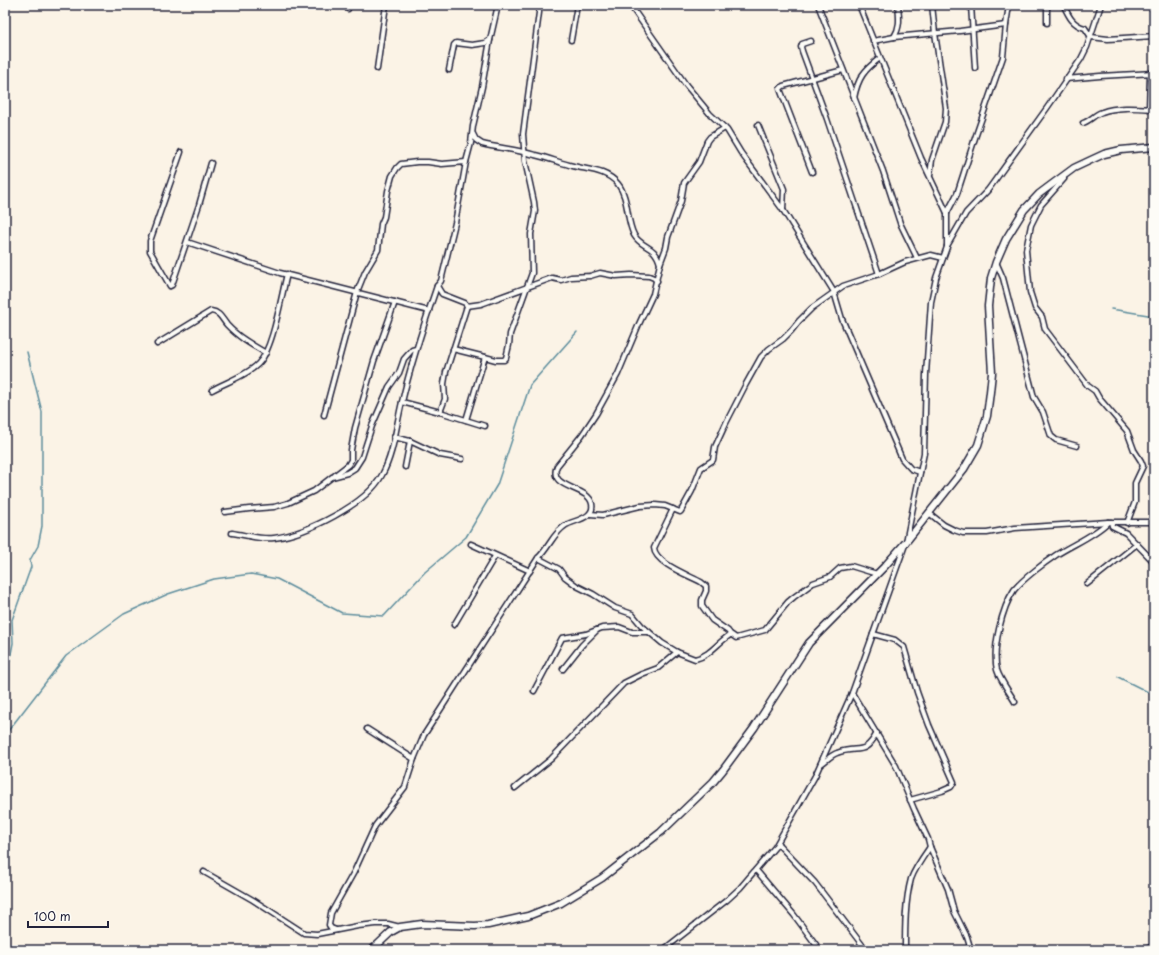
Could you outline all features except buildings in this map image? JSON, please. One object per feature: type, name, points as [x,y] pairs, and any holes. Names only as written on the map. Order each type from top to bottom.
[{"type":"street","points":[[377,69],[386,5]]},
{"type":"street","points":[[232,533],[275,538],[297,533],[350,507],[367,495],[375,487],[382,476],[389,461],[416,349],[437,286],[441,281],[455,223],[498,5]]},
{"type":"street","points":[[453,349],[496,360],[504,360],[506,358],[509,345],[510,334],[532,273],[531,234],[535,211],[523,152],[523,134],[540,5]]},
{"type":"street","points":[[571,40],[577,5]]},
{"type":"street","points":[[630,5],[686,85],[714,119],[725,128],[741,153],[783,210],[834,292],[842,318],[902,460],[911,468],[920,472]]},
{"type":"street","points":[[818,5],[882,171],[900,223],[917,258]]},
{"type":"street","points":[[859,5],[880,58],[947,213],[947,247]]},
{"type":"street","points":[[894,37],[899,24],[898,5]]},
{"type":"street","points":[[930,176],[932,160],[945,122],[946,108],[932,5]]},
{"type":"street","points":[[972,5],[975,68]]},
{"type":"street","points":[[947,213],[957,194],[1001,62],[1010,5]]},
{"type":"street","points":[[1047,5],[1047,23]]},
{"type":"street","points":[[1062,5],[1074,23],[1079,27],[1085,28],[1091,38]]},
{"type":"street","points":[[663,950],[727,900],[756,870],[778,844],[821,764],[852,693],[906,542],[926,437],[926,374],[932,302],[936,278],[947,247],[966,213],[988,190],[1047,108],[1084,53],[1091,38],[1102,5]]},
{"type":"street","points":[[873,41],[894,37],[974,30],[1006,25]]},
{"type":"street","points":[[1091,38],[1108,39],[1154,36]]},
{"type":"street","points":[[450,70],[454,45],[456,43],[472,45],[485,43],[490,40]]},
{"type":"street","points":[[811,41],[802,44],[801,47],[813,78],[879,274]]},
{"type":"street","points":[[854,98],[856,85],[864,72],[880,58]]},
{"type":"street","points":[[812,172],[780,90],[783,86],[843,70]]},
{"type":"street","points":[[1066,79],[1152,73],[1152,109],[1106,110],[1082,123]]},
{"type":"street","points":[[758,125],[784,188],[783,210]]},
{"type":"street","points":[[590,514],[593,506],[589,497],[556,478],[555,472],[557,466],[582,435],[596,414],[618,374],[653,294],[668,237],[681,201],[684,183],[698,162],[707,141],[710,137],[725,128]]},
{"type":"street","points":[[472,133],[476,140],[482,144],[536,155],[575,167],[592,170],[613,179],[623,192],[634,235],[641,243],[654,251],[660,264]]},
{"type":"street","points":[[372,950],[391,932],[400,927],[422,924],[475,926],[501,923],[540,912],[561,903],[602,878],[661,832],[713,782],[754,728],[809,643],[877,574],[906,542],[964,469],[978,445],[987,416],[992,373],[988,306],[990,284],[996,262],[1006,239],[1024,210],[1039,194],[1074,168],[1104,154],[1121,150],[1154,147]]},
{"type":"street","points":[[181,152],[149,247],[170,286],[172,285],[187,242],[211,163]]},
{"type":"street","points":[[324,415],[357,292],[365,272],[378,250],[381,224],[384,217],[392,176],[401,164],[417,162],[442,164],[466,162]]},
{"type":"street","points":[[1074,168],[1041,205],[1031,225],[1026,250],[1030,289],[1035,308],[1042,317],[1045,330],[1088,386],[1095,391],[1099,398],[1127,431],[1134,450],[1141,461],[1143,466],[1135,483],[1134,502],[1127,523]]},
{"type":"street","points":[[187,242],[287,274],[429,311]]},
{"type":"street","points":[[336,930],[331,928],[329,925],[332,913],[375,826],[405,787],[424,735],[538,558],[546,550],[555,535],[562,528],[590,514],[603,515],[644,505],[655,505],[681,511],[692,491],[701,468],[713,460],[715,447],[726,423],[761,357],[783,339],[799,320],[812,308],[844,286],[879,274],[917,258],[931,255],[943,258]]},
{"type":"street","points":[[996,262],[1003,278],[1034,397],[1047,424],[1048,431],[1056,440],[1077,446]]},
{"type":"street","points":[[467,306],[482,304],[552,278],[561,280],[576,276],[590,276],[600,273],[616,276],[649,276],[657,281]]},
{"type":"street","points":[[212,390],[247,372],[258,364],[266,353],[287,274]]},
{"type":"street","points":[[437,286],[442,294],[465,303],[467,306]]},
{"type":"street","points":[[225,512],[274,507],[288,503],[314,491],[348,464],[351,460],[351,450],[355,428],[374,361],[395,302]]},
{"type":"street","points":[[440,412],[445,399],[444,384],[446,372],[467,306]]},
{"type":"street","points":[[157,344],[211,311],[218,313],[228,326],[241,338],[266,353]]},
{"type":"street","points":[[332,477],[355,468],[362,457],[372,426],[388,387],[399,372],[404,359],[412,350],[416,349]]},
{"type":"street","points":[[466,420],[485,357]]},
{"type":"street","points":[[402,402],[485,426]]},
{"type":"street","points":[[394,437],[410,441],[440,455],[462,459]]},
{"type":"street","points":[[405,467],[410,441]]},
{"type":"street","points":[[673,509],[654,550],[660,561],[706,586],[702,606],[712,620],[736,638],[765,630],[794,597],[813,583],[820,582],[830,577],[840,568],[849,566],[856,567],[877,574]]},
{"type":"street","points":[[929,513],[944,525],[954,530],[974,533],[987,533],[1015,528],[1110,522],[1154,522]]},
{"type":"street","points":[[1110,522],[1112,526],[1126,533],[1154,562]]},
{"type":"street","points":[[1015,702],[999,673],[996,659],[999,631],[1008,601],[1015,589],[1032,573],[1056,555],[1110,522]]},
{"type":"street","points":[[471,544],[530,571]]},
{"type":"street","points":[[1087,584],[1137,544]]},
{"type":"street","points":[[454,625],[495,556]]},
{"type":"street","points":[[538,558],[559,569],[565,577],[577,586],[610,605],[632,614],[662,643],[695,660],[702,658],[712,651],[719,642],[731,635]]},
{"type":"street","points":[[534,691],[562,638],[586,634],[597,629],[619,627],[632,632],[650,632]]},
{"type":"street","points":[[563,669],[597,629]]},
{"type":"street","points":[[873,634],[895,640],[904,647],[917,692],[929,725],[954,782],[952,787],[910,800]]},
{"type":"street","points":[[515,788],[550,759],[624,683],[658,668],[677,652]]},
{"type":"street","points":[[852,693],[896,766],[925,832],[948,889],[954,911],[971,950]]},
{"type":"street","points":[[367,729],[414,759]]},
{"type":"street","points":[[821,764],[836,753],[862,749],[869,746],[877,733]]},
{"type":"street","points":[[778,844],[815,883],[866,950]]},
{"type":"street","points":[[905,950],[906,914],[911,879],[920,861],[930,847]]},
{"type":"street","points":[[756,870],[794,915],[820,950]]},
{"type":"street","points":[[204,872],[253,900],[304,933],[317,934],[382,924],[400,927]]},
{"type":"street","points":[[1143,950],[1152,948]]},
{"type":"waterway","points":[[1111,309],[1154,316]]},
{"type":"waterway","points":[[5,738],[8,731],[66,656],[124,614],[168,594],[214,579],[251,574],[277,579],[342,613],[384,616],[425,572],[466,537],[497,485],[530,385],[577,332]]},
{"type":"waterway","points":[[5,686],[13,643],[12,620],[31,567],[30,560],[38,546],[42,526],[42,412],[27,352]]},
{"type":"waterway","points":[[1118,677],[1154,695]]}]
